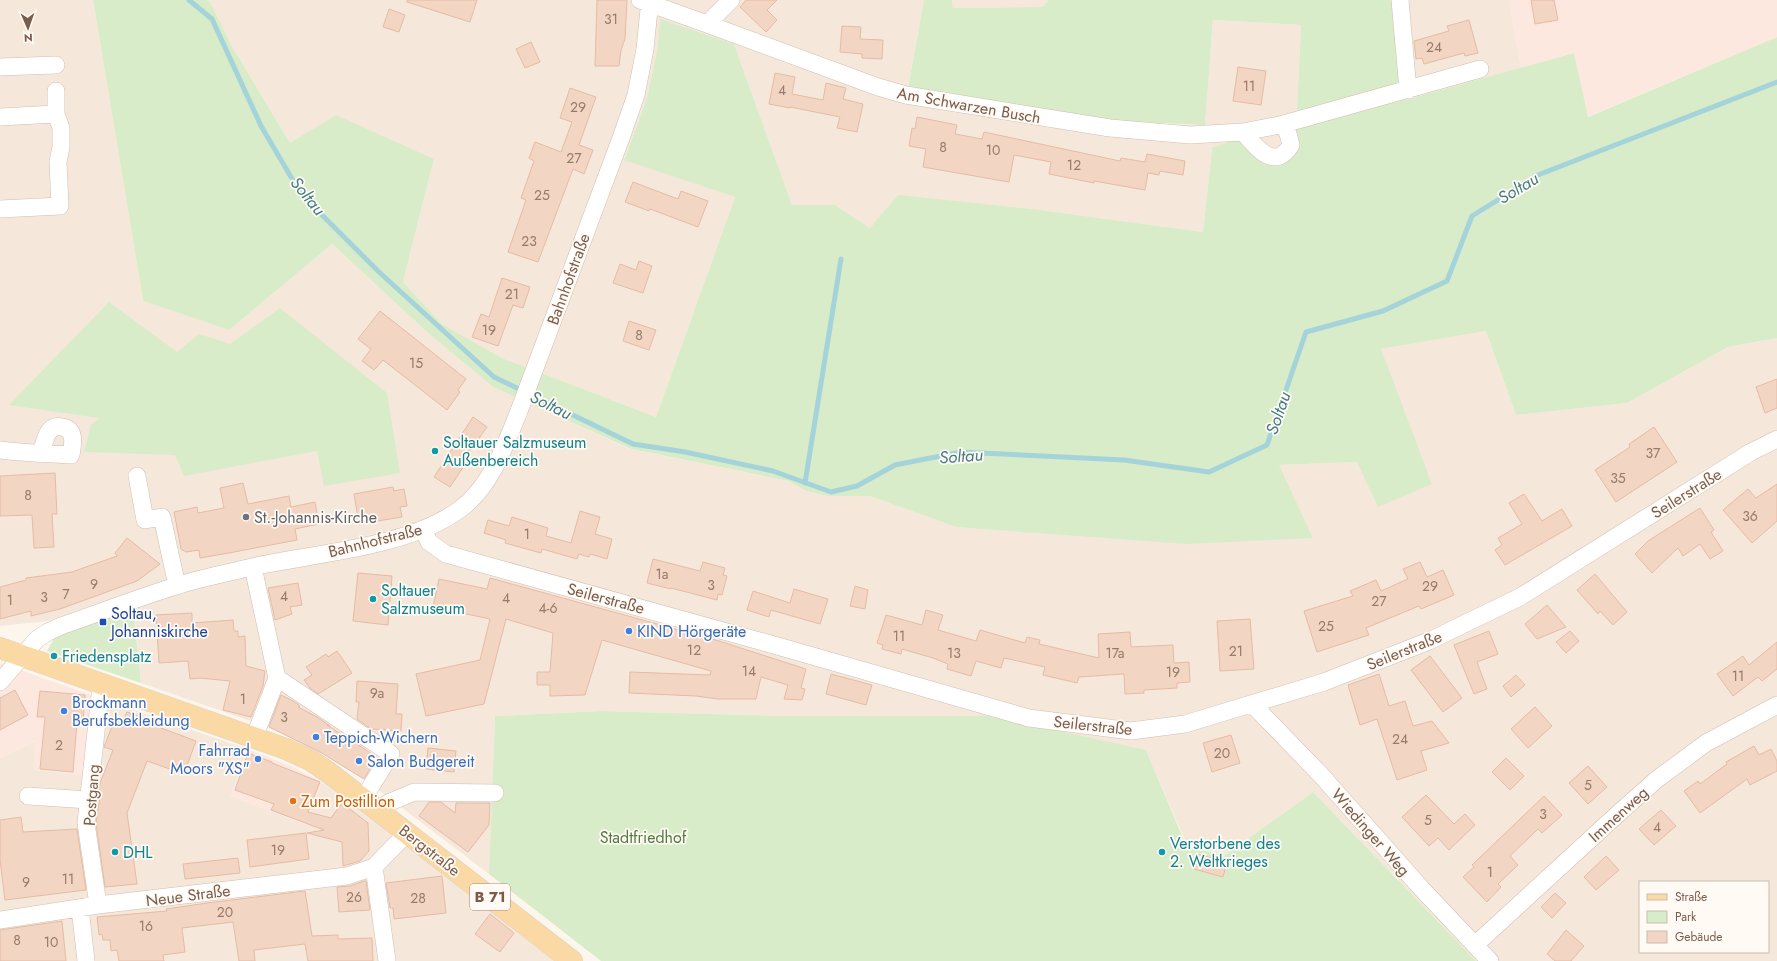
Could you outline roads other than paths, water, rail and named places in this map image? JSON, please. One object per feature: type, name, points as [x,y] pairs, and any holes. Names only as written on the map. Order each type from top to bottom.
[{"type":"main road","name":"B 71","points":[[0,648],[23,656]]},
{"type":"main road","name":"Bergstraße","points":[[23,656],[254,738],[310,760],[371,805],[572,961]]},
{"type":"street","points":[[707,24],[731,0]]},
{"type":"street","points":[[1400,0],[1408,90]]},
{"type":"street","name":"Am Schwarzen Busch","points":[[647,1],[878,87],[906,95],[1110,128],[1190,135],[1242,132],[1280,125],[1480,69]]},
{"type":"street","name":"Bahnhofstraße","points":[[0,682],[37,639],[48,632],[177,586],[253,567],[372,544],[423,529],[459,510],[485,484],[501,454],[519,411],[636,95],[646,49],[647,1]]},
{"type":"street","points":[[0,67],[56,65]]},
{"type":"street","points":[[0,209],[60,206],[58,162],[61,148],[61,128],[56,114],[56,91]]},
{"type":"street","points":[[0,117],[56,114]]},
{"type":"street","points":[[1242,132],[1261,153],[1274,157],[1286,153],[1291,145],[1287,130],[1280,125]]},
{"type":"street","name":"Seilerstraße","points":[[423,529],[429,542],[446,554],[774,645],[1029,718],[1131,731],[1185,724],[1252,704],[1324,682],[1429,641],[1520,597],[1751,452],[1777,439]]},
{"type":"street","points":[[0,450],[41,454]]},
{"type":"street","points":[[137,476],[144,520],[162,517],[177,586]]},
{"type":"street","points":[[253,567],[277,678],[254,738]]},
{"type":"street","points":[[277,678],[391,754],[371,805],[388,803],[414,792],[495,794]]},
{"type":"street","name":"Postgang","points":[[98,905],[86,823],[100,695],[104,685]]},
{"type":"street","name":"Wiedinger Weg","points":[[1252,704],[1320,774],[1421,888],[1490,961]]},
{"type":"street","name":"Immenweg","points":[[1475,945],[1656,780],[1706,743],[1777,705]]},
{"type":"street","points":[[28,796],[89,800]]},
{"type":"street","points":[[387,961],[374,867],[407,833]]},
{"type":"street","name":"Neue Straße","points":[[0,920],[98,905],[347,876],[374,867]]},
{"type":"street","points":[[80,908],[86,961]]},
{"type":"waterway","name":"Soltau","points":[[189,0],[212,19],[261,126],[301,194],[379,272],[494,377],[633,444],[685,452],[773,471],[831,492],[857,486],[895,465],[961,452],[1124,460],[1209,472],[1267,445],[1306,332],[1383,311],[1447,281],[1472,216],[1538,175],[1777,82]]},
{"type":"waterway","points":[[805,483],[841,259]]},
{"type":"place","name":"Soltauer Salzmuseum Außenbereich","points":[[435,451]]},
{"type":"place","name":"St.-Johannis-Kirche","points":[[246,517]]},
{"type":"place","name":"Soltauer Salzmuseum","points":[[373,599]]},
{"type":"place","name":"Soltau, Johanniskirche","points":[[103,622]]},
{"type":"place","name":"KIND Hörgeräte","points":[[629,631]]},
{"type":"place","name":"Friedensplatz","points":[[54,656]]},
{"type":"place","name":"Brockmann Berufsbekleidung","points":[[64,711]]},
{"type":"place","name":"Teppich-Wichern","points":[[316,737]]},
{"type":"place","name":"Fahrrad Moors \"XS\"","points":[[258,759]]},
{"type":"place","name":"Salon Budgereit","points":[[359,761]]},
{"type":"place","name":"Zum Postillion","points":[[293,801]]},
{"type":"place","name":"DHL","points":[[115,852]]},
{"type":"place","name":"Verstorbene des 2. Weltkrieges","points":[[1162,852]]},
{"type":"park label","name":"Stadtfriedhof","points":[[643,837]]}]
